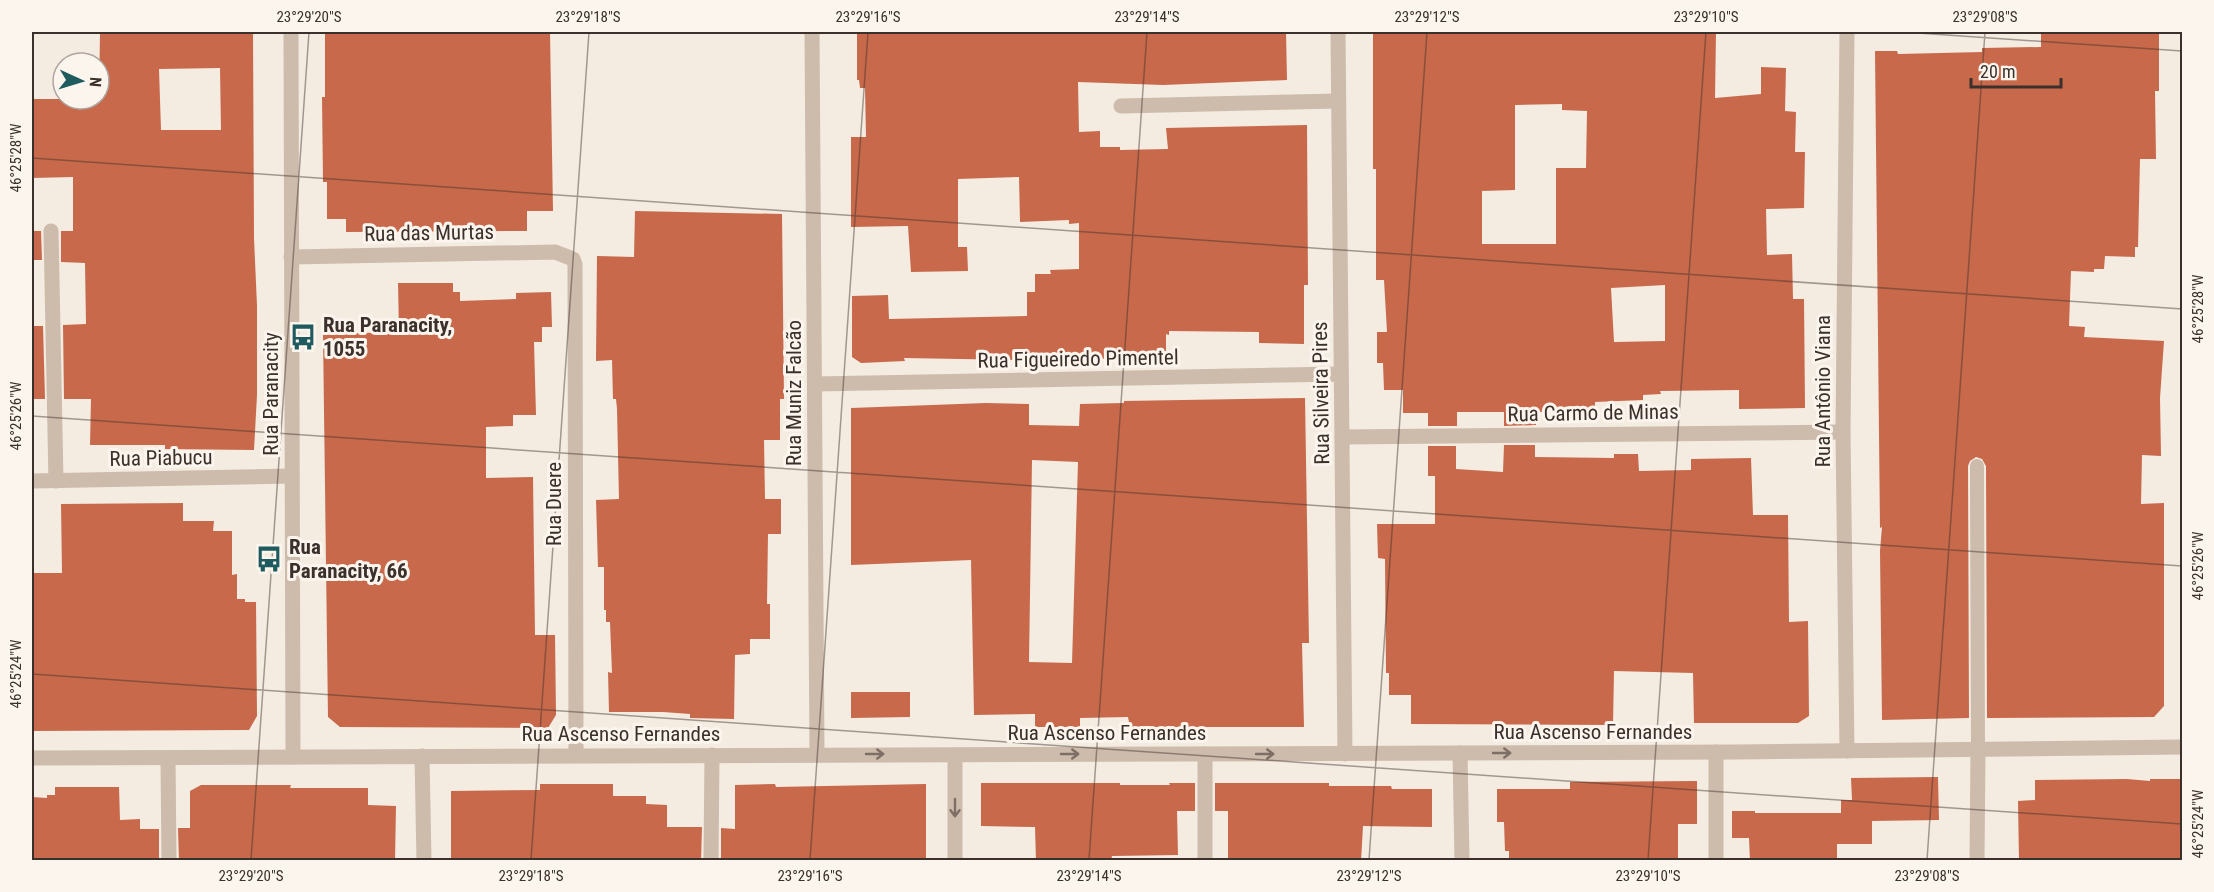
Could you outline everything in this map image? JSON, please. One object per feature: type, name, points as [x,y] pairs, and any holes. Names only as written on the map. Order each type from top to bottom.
[{"type":"street","name":"Rua Paranacity","points":[[291,32],[293,757]]},
{"type":"street","name":"Rua Muniz Falcão","points":[[812,32],[817,754]]},
{"type":"street","name":"Rua Silveira Pires","points":[[1338,32],[1345,754]]},
{"type":"street","name":"Rua Antônio Viana","points":[[1847,32],[1844,432],[1847,751]]},
{"type":"street","points":[[1121,106],[1338,101]]},
{"type":"street","points":[[51,231],[56,481]]},
{"type":"street","name":"Rua das Murtas","points":[[291,257],[555,252],[568,256]]},
{"type":"street","name":"Rua Duere","points":[[568,256],[575,264],[576,755]]},
{"type":"street","name":"Rua Figueiredo Pimentel","points":[[815,384],[1341,374]]},
{"type":"street","name":"Rua Carmo de Minas","points":[[1342,437],[1844,432]]},
{"type":"street","name":"Rua Piabucu","points":[[32,481],[292,476]]},
{"type":"street","name":"Rua Ascenso Fernandes","points":[[32,758],[1345,754],[2182,747]]},
{"type":"street","points":[[1977,861],[1978,750]]},
{"type":"street","points":[[1716,752],[1716,861]]},
{"type":"street","points":[[1460,753],[1462,861]]},
{"type":"street","points":[[955,754],[955,861]]},
{"type":"street","points":[[1205,754],[1205,861]]},
{"type":"street","points":[[711,861],[712,755]]},
{"type":"street","points":[[422,756],[424,861]]},
{"type":"street","points":[[168,758],[169,861]]},
{"type":"lane","points":[[1977,466],[1978,750]]},
{"type":"building","points":[[100,32],[253,32],[254,238],[257,306],[257,395],[254,450],[165,449],[165,445],[90,445],[91,399],[64,399],[63,325],[86,324],[85,263],[61,262],[61,231],[73,231],[73,177],[32,178],[32,99],[51,99],[51,111],[111,111],[111,51],[100,51]],"holes":[[[220,68],[221,130],[161,130],[159,69]]]},
{"type":"building","points":[[325,32],[550,32],[553,211],[527,211],[527,231],[346,232],[346,219],[327,219],[327,182],[323,182],[322,97],[325,97]]},
{"type":"building","points":[[857,32],[1286,32],[1287,80],[1163,85],[1078,82],[1079,132],[1100,131],[1100,147],[1120,147],[1120,150],[1168,149],[1166,128],[1307,125],[1308,285],[1304,285],[1304,344],[1259,343],[1259,332],[1169,331],[1169,335],[1166,334],[1166,353],[1143,353],[1143,358],[1020,360],[904,358],[905,361],[861,363],[852,357],[852,296],[888,295],[889,319],[1027,316],[1027,292],[1035,292],[1035,274],[1051,274],[1050,270],[1079,269],[1079,223],[1069,224],[1069,220],[1020,222],[1019,177],[958,179],[958,247],[967,247],[968,271],[911,272],[908,226],[851,227],[851,137],[866,137],[865,88],[860,88],[859,80],[857,80]]},
{"type":"building","points":[[1373,32],[1716,32],[1715,98],[1761,94],[1761,67],[1786,68],[1785,111],[1796,112],[1795,152],[1805,152],[1804,208],[1766,209],[1767,255],[1792,254],[1793,299],[1804,299],[1805,408],[1739,409],[1739,390],[1660,391],[1661,394],[1643,395],[1643,400],[1595,402],[1595,411],[1536,412],[1536,425],[1504,426],[1504,412],[1457,412],[1457,426],[1428,426],[1428,413],[1403,413],[1403,390],[1384,390],[1383,363],[1377,363],[1377,332],[1387,332],[1384,280],[1376,280],[1376,169],[1373,169]],"holes":[[[1562,104],[1562,110],[1587,111],[1586,168],[1556,168],[1556,244],[1482,244],[1482,191],[1515,190],[1515,105]],[[1665,285],[1665,341],[1614,342],[1611,288]]]},
{"type":"building","points":[[2041,32],[2159,32],[2159,91],[2155,91],[2156,159],[2140,159],[2138,247],[2135,247],[2135,257],[2105,256],[2104,269],[2094,269],[2094,272],[2071,271],[2069,326],[2085,327],[2084,337],[2164,341],[2160,398],[2161,456],[2142,455],[2141,504],[2164,503],[2164,706],[2154,717],[1987,718],[1986,466],[1982,459],[1976,457],[1970,461],[1968,466],[1969,718],[1882,720],[1880,551],[1882,527],[1880,528],[1875,51],[1897,51],[1898,54],[1982,52],[1982,48],[2041,47]]},
{"type":"building","points":[[635,211],[782,214],[784,399],[780,399],[780,440],[764,440],[765,499],[781,499],[781,534],[768,534],[767,604],[770,604],[770,639],[750,639],[750,654],[735,655],[734,719],[690,718],[690,714],[663,712],[609,712],[608,672],[612,673],[610,622],[606,622],[606,610],[604,610],[604,567],[598,567],[596,500],[619,499],[617,409],[616,399],[613,399],[612,360],[596,361],[597,256],[634,257]]},
{"type":"building","points":[[32,231],[41,231],[42,260],[32,260]]},
{"type":"building","points":[[398,283],[453,283],[453,292],[460,292],[460,301],[516,299],[516,293],[551,292],[552,327],[542,327],[542,342],[534,342],[536,415],[513,415],[513,426],[486,427],[486,478],[533,477],[535,635],[555,635],[556,715],[548,728],[340,727],[328,717],[323,334],[399,332]]},
{"type":"building","points":[[32,326],[43,326],[45,399],[32,399]]},
{"type":"building","points":[[1305,398],[1309,643],[1302,643],[1304,727],[1130,727],[1128,717],[1080,718],[1080,727],[1035,727],[1035,714],[974,715],[971,560],[851,565],[851,408],[986,403],[1029,404],[1029,425],[1079,426],[1080,404],[1124,403],[1124,401]],"holes":[[[1032,460],[1078,462],[1072,663],[1029,662]]]},
{"type":"building","points":[[1504,445],[1535,445],[1535,457],[1614,458],[1614,454],[1638,454],[1639,471],[1691,470],[1691,459],[1751,458],[1753,515],[1788,515],[1789,622],[1808,621],[1809,716],[1798,723],[1694,723],[1693,673],[1614,671],[1613,725],[1411,724],[1411,695],[1389,695],[1389,673],[1386,673],[1385,559],[1378,558],[1377,524],[1435,524],[1435,476],[1428,476],[1428,446],[1456,446],[1456,469],[1503,472]]},
{"type":"building","points":[[183,503],[183,521],[214,521],[213,531],[232,531],[232,575],[237,574],[237,599],[256,602],[257,716],[249,730],[32,731],[32,573],[62,573],[61,504]]},
{"type":"building","points":[[851,692],[910,692],[910,717],[851,718]]},
{"type":"building","points":[[1938,777],[1939,820],[1872,821],[1872,844],[1837,844],[1837,861],[1750,861],[1749,838],[1732,838],[1732,811],[1841,813],[1841,800],[1852,800],[1851,778]]},
{"type":"building","points":[[2150,779],[2182,779],[2182,861],[2019,861],[2018,801],[2035,800],[2035,780],[2150,781]]},
{"type":"building","points":[[1697,781],[1697,824],[1678,824],[1678,861],[1509,861],[1509,851],[1505,851],[1504,822],[1497,822],[1497,789],[1570,789],[1570,782]]},
{"type":"building","points":[[981,783],[1170,785],[1169,783],[1195,783],[1195,811],[1177,811],[1178,855],[1112,856],[1111,861],[1036,861],[1035,827],[981,826]]},
{"type":"building","points":[[1215,783],[1329,783],[1329,786],[1391,786],[1392,789],[1432,789],[1432,827],[1363,826],[1361,861],[1228,861],[1228,811],[1215,811]]},
{"type":"building","points":[[540,784],[613,784],[613,796],[646,796],[646,804],[667,805],[667,827],[702,827],[701,861],[451,861],[451,791],[540,790]]},
{"type":"building","points":[[775,784],[776,787],[926,784],[926,861],[721,861],[721,828],[735,829],[735,785]]},
{"type":"building","points":[[201,785],[368,788],[368,805],[396,806],[395,861],[179,861],[178,828],[190,828],[190,791]]},
{"type":"building","points":[[55,787],[119,787],[120,820],[140,819],[140,829],[159,829],[159,861],[32,861],[32,797],[47,798],[47,795],[55,795]]},
{"type":"place","name":"Rua Paranacity, 1055","points":[[303,337]]},
{"type":"place","name":"Rua Paranacity, 66","points":[[269,559]]}]
